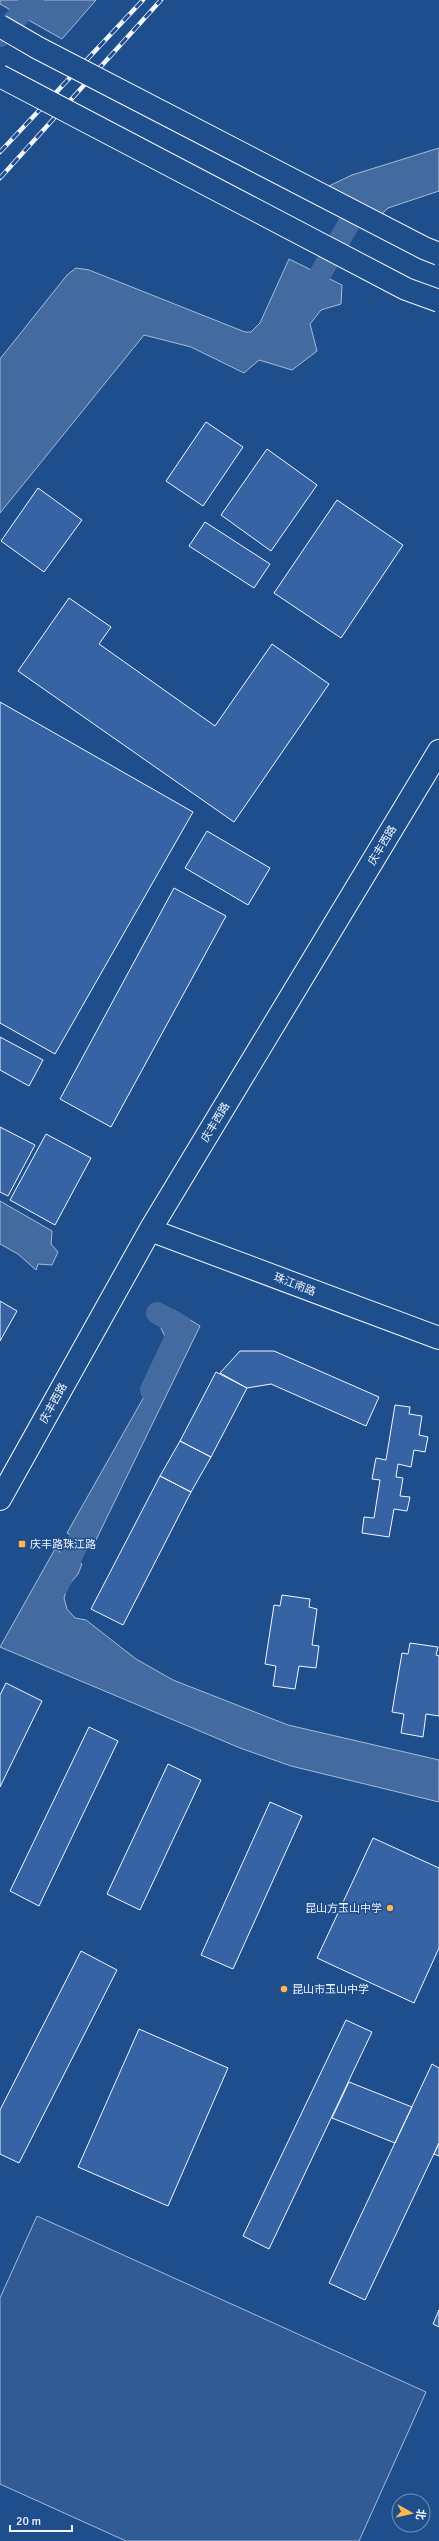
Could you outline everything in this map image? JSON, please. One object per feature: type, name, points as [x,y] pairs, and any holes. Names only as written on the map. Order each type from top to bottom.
[{"type":"street","points":[[0,26],[73,66],[424,248],[439,254]]},
{"type":"street","points":[[0,76],[399,285],[439,301]]},
{"type":"street","name":"庆丰西路","points":[[0,1499],[150,1230],[439,751]]},
{"type":"street","name":"珠江南路","points":[[150,1230],[439,1338]]},
{"type":"shaded area","points":[[0,0],[96,0],[62,39],[0,4]]},
{"type":"shaded area","points":[[439,148],[439,191],[388,208],[382,214],[329,186],[352,175]]},
{"type":"shaded area","points":[[289,259],[342,285],[341,304],[321,310],[310,324],[317,351],[292,370],[259,360],[244,373],[191,347],[144,335],[0,513],[0,359],[67,275],[76,268],[89,270],[245,332],[251,332],[260,323]]},
{"type":"shaded area","points":[[0,1201],[52,1231],[51,1244],[58,1252],[52,1265],[38,1264],[36,1270],[18,1254],[0,1244]]},
{"type":"shaded area","points":[[174,1310],[200,1326],[93,1546],[67,1533],[171,1349],[161,1328]]},
{"type":"shaded area","points":[[55,1549],[82,1564],[78,1574],[67,1587],[64,1598],[67,1609],[75,1618],[86,1620],[136,1659],[173,1680],[288,1725],[439,1760],[439,1802],[291,1766],[240,1748],[0,1647]]},
{"type":"shaded area","points":[[37,2216],[426,2392],[359,2541],[126,2541],[0,2484],[0,2298]]},
{"type":"building","points":[[206,422],[243,447],[203,506],[166,481]]},
{"type":"building","points":[[267,449],[317,485],[271,551],[221,515]]},
{"type":"building","points":[[38,488],[82,520],[44,572],[1,541]]},
{"type":"building","points":[[337,500],[403,545],[341,638],[274,593]]},
{"type":"building","points":[[205,522],[270,564],[254,588],[189,546]]},
{"type":"building","points":[[69,598],[111,627],[99,644],[215,726],[272,644],[329,684],[234,822],[18,671]]},
{"type":"building","points":[[0,702],[193,812],[55,1054],[0,1023]]},
{"type":"building","points":[[207,831],[270,868],[248,905],[185,868]]},
{"type":"building","points":[[174,888],[226,916],[111,1127],[60,1099]]},
{"type":"building","points":[[0,1037],[43,1060],[29,1086],[0,1070]]},
{"type":"building","points":[[0,1127],[35,1145],[8,1196],[0,1192]]},
{"type":"building","points":[[46,1134],[91,1158],[55,1225],[10,1200]]},
{"type":"building","points":[[0,1301],[17,1311],[0,1341]]},
{"type":"building","points":[[240,1351],[274,1351],[379,1397],[366,1426],[271,1384],[247,1388],[220,1373]]},
{"type":"building","points":[[216,1372],[247,1388],[211,1457],[180,1441]]},
{"type":"building","points":[[395,1405],[410,1407],[409,1414],[422,1416],[419,1435],[428,1437],[425,1452],[414,1450],[411,1467],[398,1464],[396,1477],[403,1478],[400,1496],[410,1497],[407,1511],[394,1509],[389,1537],[362,1533],[364,1517],[374,1518],[380,1480],[372,1479],[376,1458],[386,1460]]},
{"type":"building","points":[[180,1441],[211,1457],[191,1492],[160,1476]]},
{"type":"building","points":[[160,1476],[191,1492],[123,1625],[91,1609]]},
{"type":"building","points":[[282,1595],[310,1599],[309,1607],[317,1609],[312,1645],[319,1646],[316,1668],[299,1666],[295,1689],[273,1686],[276,1666],[265,1664],[274,1605],[280,1606]]},
{"type":"building","points":[[410,1643],[438,1647],[436,1655],[439,1656],[439,1716],[426,1714],[423,1737],[401,1733],[404,1714],[392,1712],[402,1653],[408,1654]]},
{"type":"building","points":[[6,1683],[42,1701],[0,1787],[0,1695]]},
{"type":"building","points":[[89,1727],[118,1741],[39,1906],[10,1891]]},
{"type":"building","points":[[168,1764],[201,1780],[140,1910],[107,1894]]},
{"type":"building","points":[[270,1802],[302,1816],[233,1969],[201,1955]]},
{"type":"building","name":"昆山方玉山中学","points":[[373,1838],[439,1868],[439,1948],[414,2003],[317,1958]]},
{"type":"building","points":[[81,1951],[117,1970],[19,2163],[0,2154],[0,2110]]},
{"type":"building","points":[[346,2020],[372,2032],[269,2249],[243,2236]]},
{"type":"building","points":[[139,2029],[228,2068],[168,2206],[78,2167]]},
{"type":"building","points":[[432,2064],[439,2068],[439,2143],[365,2300],[329,2283]]},
{"type":"building","points":[[349,2082],[412,2107],[395,2143],[332,2118]]},
{"type":"building","points":[[439,2143],[439,2156],[434,2154]]},
{"type":"building","points":[[439,2310],[439,2327],[433,2324]]},
{"type":"waterway","points":[[0,36],[33,0]]},
{"type":"waterway","points":[[305,301],[365,195]]},
{"type":"waterway","points":[[151,1390],[181,1326],[157,1313]]},
{"type":"waterway","points":[[58,1585],[92,1513]]},
{"type":"railway","points":[[0,152],[143,0]]},
{"type":"railway","points":[[0,178],[161,0]]},
{"type":"place","name":"庆丰路珠江路","points":[[22,1544]]},
{"type":"place","name":"昆山方玉山中学","points":[[390,1908]]},
{"type":"place","name":"昆山市玉山中学","points":[[284,1989]]}]
